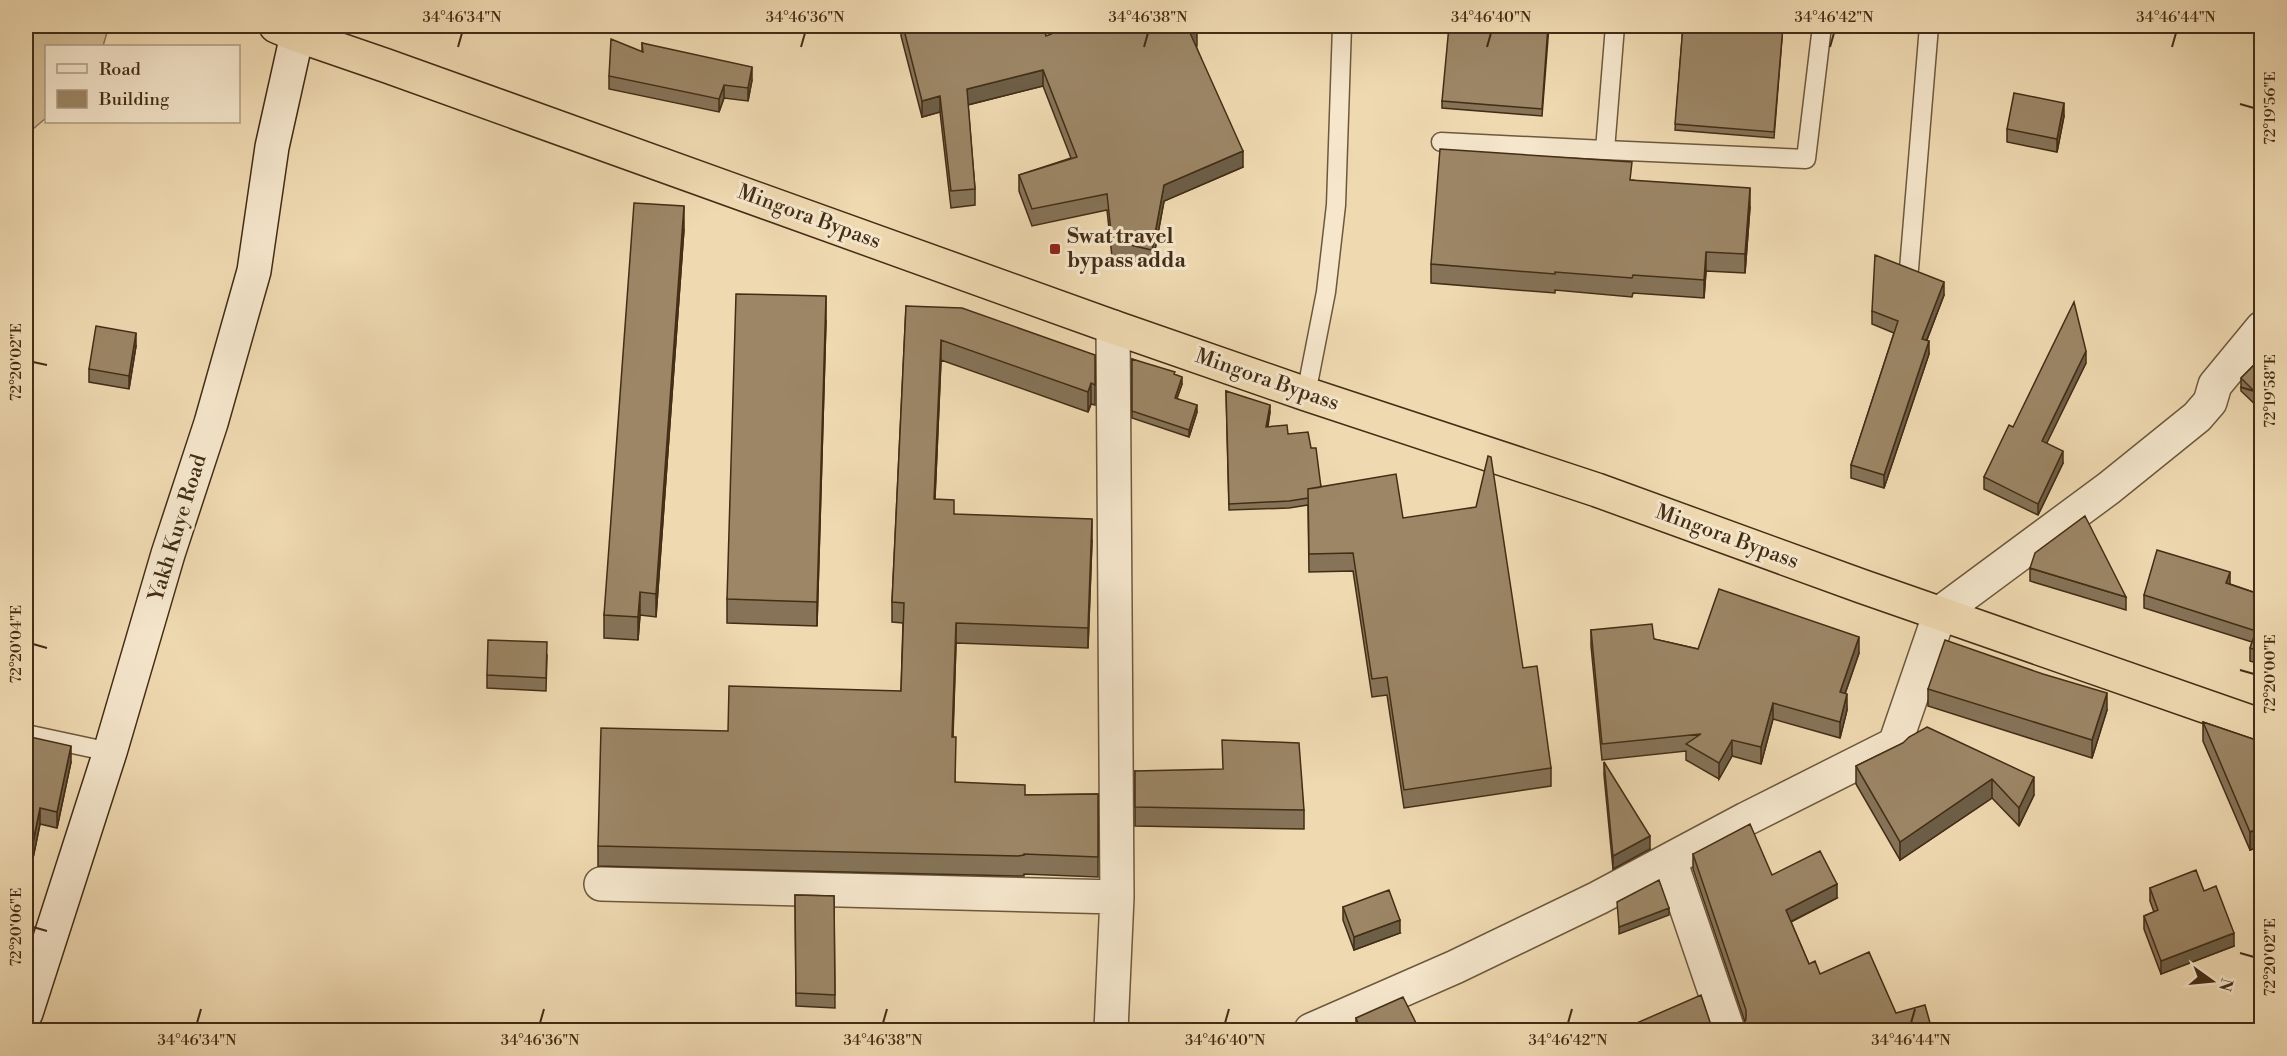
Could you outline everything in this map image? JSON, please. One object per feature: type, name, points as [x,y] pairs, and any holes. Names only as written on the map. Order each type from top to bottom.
[{"type":"highway","name":"Mingora Bypass","points":[[290,29],[1113,327],[1306,394],[1598,490],[2262,726]]},
{"type":"street","name":"Yakh Kuye Road","points":[[26,1012],[110,752],[168,554],[211,423],[254,271],[290,29]]},
{"type":"street","points":[[1112,1030],[1117,897],[1113,327]]},
{"type":"street","points":[[1311,1030],[1455,967],[1598,898],[1746,819],[1895,744],[1940,613],[2109,488],[2198,417],[2210,402],[2215,385],[2262,328]]},
{"type":"street","points":[[1670,860],[1728,1030]]},
{"type":"street","points":[[601,884],[1117,897]]},
{"type":"lane","points":[[1306,394],[1326,292],[1336,205],[1342,26]]},
{"type":"lane","points":[[1605,150],[1615,26]]},
{"type":"lane","points":[[1441,142],[1806,159],[1822,26]]},
{"type":"lane","points":[[1909,269],[1929,26]]},
{"type":"lane","points":[[26,734],[110,752]]},
{"type":"shaded area","points":[[26,26],[109,26],[103,45],[45,45],[45,119],[26,135]]},
{"type":"building","points":[[903,26],[1043,26],[1046,36],[1071,26],[1195,26],[1197,30],[1190,33],[1243,151],[1164,185],[1152,250],[1112,241],[1107,194],[1032,209],[1019,175],[1077,157],[1043,70],[967,89],[975,189],[951,191],[940,96],[922,101]]},
{"type":"building","points":[[1449,26],[1548,26],[1542,109],[1442,101]]},
{"type":"building","points":[[1683,26],[1783,26],[1774,132],[1675,124]]},
{"type":"building","points":[[611,39],[643,52],[642,43],[752,67],[748,88],[724,85],[719,99],[609,76]]},
{"type":"building","points":[[2014,93],[2064,103],[2057,139],[2007,129]]},
{"type":"building","points":[[1440,149],[1632,162],[1630,180],[1750,188],[1745,254],[1706,252],[1704,280],[1633,275],[1632,278],[1555,272],[1555,274],[1431,264]]},
{"type":"building","points":[[634,203],[684,206],[656,594],[640,592],[638,617],[604,615]]},
{"type":"building","points":[[1875,255],[1944,282],[1922,339],[1929,341],[1884,475],[1851,465],[1898,321],[1872,311]]},
{"type":"building","points":[[736,294],[826,296],[817,602],[727,599]]},
{"type":"building","points":[[2074,302],[2086,351],[2042,441],[2063,451],[2038,504],[1984,477],[2009,425],[2013,427]]},
{"type":"building","points":[[906,306],[962,308],[1095,355],[1095,385],[1091,383],[1088,392],[941,340],[934,499],[954,500],[954,514],[1092,519],[1088,628],[956,623],[952,737],[956,737],[955,782],[1025,785],[1025,795],[1098,794],[1098,857],[598,846],[601,728],[728,731],[729,686],[901,691],[904,603],[892,602]]},
{"type":"building","points":[[96,326],[136,333],[129,376],[89,369]]},
{"type":"building","points":[[2262,357],[2262,399],[2241,378]]},
{"type":"building","points":[[1132,359],[1175,372],[1174,374],[1182,377],[1175,398],[1197,405],[1189,430],[1132,411]]},
{"type":"building","points":[[1226,391],[1270,405],[1266,427],[1287,425],[1288,434],[1308,432],[1311,448],[1316,448],[1321,487],[1308,489],[1308,498],[1229,504]]},
{"type":"building","points":[[1488,456],[1491,457],[1523,668],[1537,666],[1551,768],[1404,790],[1387,677],[1372,679],[1353,553],[1309,554],[1308,489],[1396,474],[1403,518],[1476,507]]},
{"type":"building","points":[[2085,516],[2126,597],[2030,568],[2035,553]]},
{"type":"building","points":[[2157,550],[2230,572],[2226,583],[2262,595],[2262,652],[2250,648],[2256,631],[2144,595]]},
{"type":"building","points":[[1719,589],[1859,637],[1840,692],[1847,694],[1840,722],[1773,703],[1761,747],[1732,740],[1719,763],[1686,744],[1701,734],[1602,744],[1591,630],[1652,624],[1654,639],[1698,649]]},
{"type":"building","points":[[488,640],[547,642],[546,678],[487,675]]},
{"type":"building","points":[[1945,640],[2043,674],[2107,693],[2092,740],[1928,689]]},
{"type":"building","points":[[2203,722],[2262,742],[2262,827],[2250,832]]},
{"type":"building","points":[[1927,727],[2034,777],[2019,808],[1992,779],[1900,842],[1856,766],[1903,743]]},
{"type":"building","points":[[26,736],[71,746],[57,812],[40,808],[26,876]]},
{"type":"building","points":[[1222,740],[1299,743],[1304,810],[1135,807],[1135,771],[1223,769]]},
{"type":"building","points":[[1604,762],[1650,836],[1613,856]]},
{"type":"building","points":[[1750,824],[1772,875],[1820,851],[1837,884],[1786,910],[1809,964],[1815,961],[1820,974],[1869,952],[1896,1013],[1925,1005],[1932,1030],[1738,1030],[1742,1028],[1746,1019],[1746,1010],[1693,854]]},
{"type":"building","points":[[2196,870],[2204,891],[2216,886],[2234,933],[2161,961],[2144,916],[2158,910],[2150,888]]},
{"type":"building","points":[[1659,880],[1669,908],[1619,927],[1617,902]]},
{"type":"building","points":[[1389,890],[1400,920],[1354,937],[1343,907]]},
{"type":"building","points":[[795,895],[834,896],[835,995],[796,993]]},
{"type":"building","points":[[1701,995],[1710,1022],[1717,1030],[1623,1030],[1623,1029]]},
{"type":"building","points":[[1403,997],[1417,1025],[1402,1030],[1361,1030],[1356,1018]]},
{"type":"place","name":"Swat travel bypass adda","points":[[1055,249]]}]
